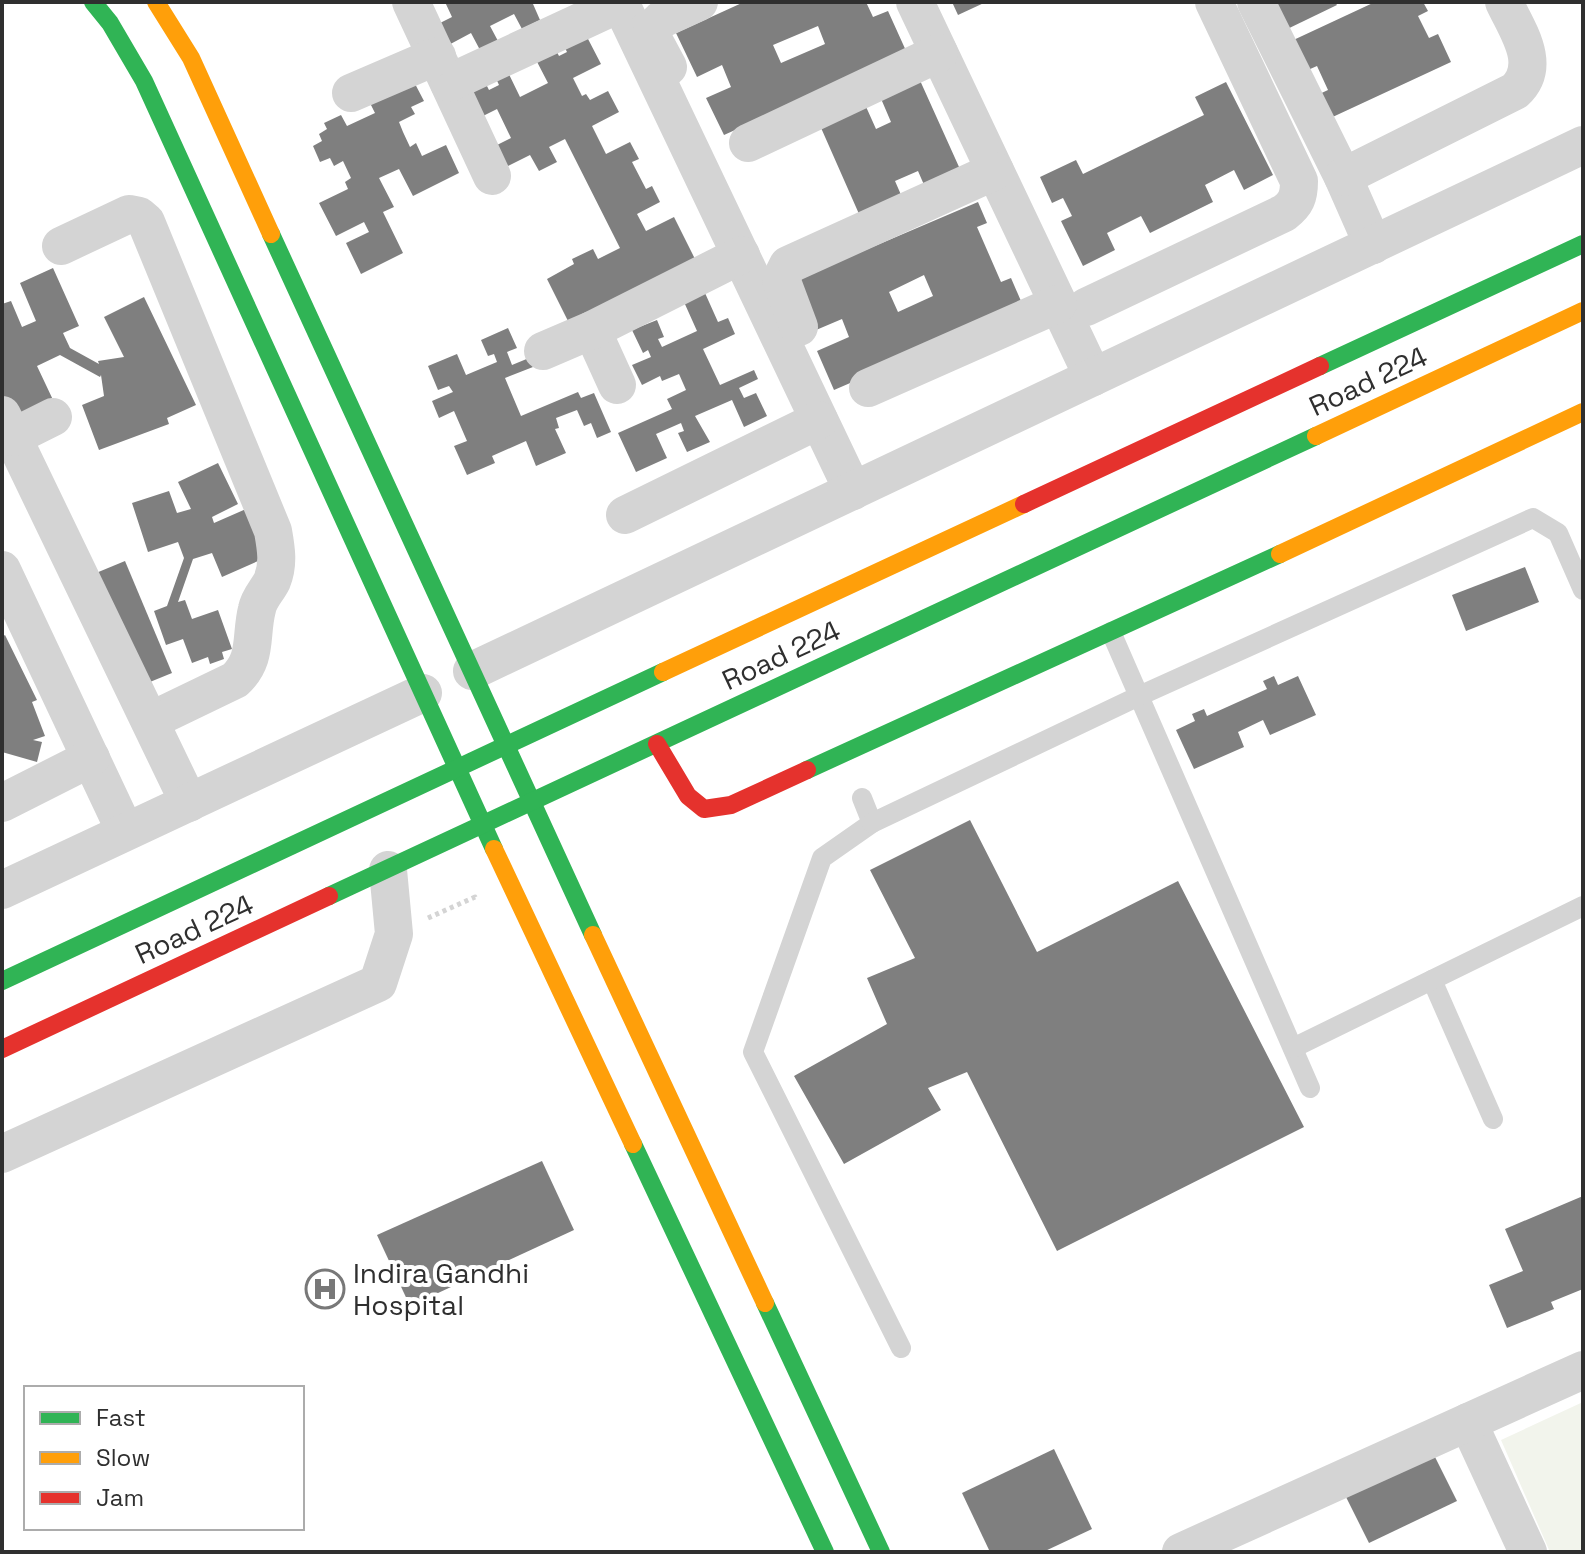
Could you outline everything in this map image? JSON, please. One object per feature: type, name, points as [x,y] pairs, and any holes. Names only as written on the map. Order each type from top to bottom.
[{"type":"street","points":[[93,2],[116,20],[483,825],[825,1552]]},
{"type":"street","points":[[156,2],[191,58],[505,745],[881,1552]]},
{"type":"street","points":[[411,2],[492,176]]},
{"type":"street","points":[[685,102],[653,39],[652,29],[662,19],[699,2]]},
{"type":"street","points":[[915,2],[995,171],[1072,306]]},
{"type":"street","points":[[942,2],[1072,306],[1104,372]]},
{"type":"street","points":[[868,388],[1072,306],[1284,213],[1294,205],[1299,194],[1299,181],[1214,2]]},
{"type":"street","points":[[1256,2],[1343,177],[1373,245]]},
{"type":"street","points":[[1343,177],[1515,91],[1523,83],[1529,62],[1504,2]]},
{"type":"street","points":[[351,93],[443,70],[620,3],[853,491]]},
{"type":"street","points":[[748,143],[939,53]]},
{"type":"street","points":[[472,671],[1583,145]]},
{"type":"street","points":[[817,374],[781,279],[788,265],[995,171]]},
{"type":"street","points":[[61,246],[129,214],[139,216],[146,222],[273,531],[277,556],[272,581],[258,602],[253,622],[255,643],[244,672],[235,680],[150,721]]},
{"type":"street","name":"Road 224","points":[[2,981],[1583,244]]},
{"type":"street","points":[[543,351],[592,330],[741,255]]},
{"type":"street","name":"Road 224","points":[[2,1049],[1583,311]]},
{"type":"street","points":[[592,330],[617,385]]},
{"type":"street","points":[[657,744],[690,799],[701,809],[715,810],[1111,632],[1583,412]]},
{"type":"street","points":[[53,417],[7,426],[189,803]]},
{"type":"street","points":[[625,515],[819,420]]},
{"type":"street","points":[[2,570],[125,831]]},
{"type":"street","points":[[2,890],[423,693]]},
{"type":"street","points":[[2,803],[91,758]]},
{"type":"street","points":[[2,1154],[378,983],[394,934],[388,870]]},
{"type":"street","points":[[1181,1552],[1583,1370]]},
{"type":"street","points":[[1468,1422],[1528,1552]]},
{"type":"lane","points":[[901,1348],[753,1052],[822,858],[872,823],[1139,696],[1533,518],[1558,533],[1583,590]]},
{"type":"lane","points":[[1111,632],[1310,1088]]},
{"type":"lane","points":[[862,798],[872,823]]},
{"type":"lane","points":[[1293,1048],[1583,906]]},
{"type":"lane","points":[[1432,980],[1493,1119]]},
{"type":"shaded area","points":[[1583,1402],[1583,1552],[1550,1552],[1501,1440]]},
{"type":"building","points":[[445,2],[537,2],[533,4],[540,20],[522,29],[514,14],[490,26],[498,41],[480,50],[471,33],[443,48],[432,27],[452,17]]},
{"type":"building","points":[[744,2],[866,2],[873,17],[888,11],[907,53],[724,135],[706,98],[731,87],[722,65],[697,77],[676,33]],"holes":[[[818,26],[825,44],[781,63],[773,45]]]},
{"type":"building","points":[[952,2],[986,2],[958,15]]},
{"type":"building","points":[[1265,2],[1335,2],[1337,5],[1279,33]]},
{"type":"building","points":[[1375,2],[1423,2],[1428,11],[1418,16],[1429,38],[1438,34],[1451,62],[1324,121],[1313,97],[1328,90],[1317,66],[1301,73],[1287,43]]},
{"type":"building","points":[[587,37],[601,64],[573,78],[582,96],[586,94],[590,100],[608,91],[619,112],[592,126],[606,154],[630,142],[639,159],[632,162],[646,189],[652,186],[660,202],[637,214],[646,231],[674,217],[696,261],[570,325],[547,279],[574,264],[572,259],[593,249],[598,259],[620,248],[565,139],[549,147],[557,162],[539,171],[530,155],[502,169],[491,148],[511,138],[497,109],[473,121],[461,97],[486,84],[489,90],[499,85],[493,72],[505,66],[520,97],[548,83],[534,56],[554,46],[559,56],[567,52],[565,48]]},
{"type":"building","points":[[918,76],[964,178],[928,194],[918,171],[895,181],[905,204],[863,223],[818,121],[863,100],[876,129],[891,122],[879,94]]},
{"type":"building","points":[[413,80],[424,101],[411,107],[415,114],[399,122],[410,147],[416,143],[422,156],[446,145],[459,173],[413,196],[399,169],[379,178],[394,207],[383,212],[403,253],[361,274],[346,243],[369,232],[364,222],[336,236],[319,203],[348,189],[345,182],[351,178],[343,161],[334,166],[330,158],[320,162],[313,146],[322,141],[319,134],[327,129],[324,123],[341,115],[347,126],[375,113],[369,101]]},
{"type":"building","points":[[1226,82],[1273,175],[1244,190],[1234,170],[1205,185],[1213,202],[1150,233],[1141,216],[1107,233],[1115,250],[1083,266],[1061,221],[1072,216],[1063,198],[1052,203],[1040,177],[1076,160],[1083,174],[1204,115],[1195,97]]},
{"type":"building","points":[[978,202],[987,223],[977,227],[1001,282],[1011,278],[1024,308],[834,390],[817,351],[849,337],[842,319],[809,333],[788,283]],"holes":[[[924,275],[933,296],[898,312],[889,292]]]},
{"type":"building","points":[[53,268],[79,326],[63,333],[70,348],[99,364],[98,361],[124,357],[104,317],[144,297],[196,405],[167,418],[169,424],[99,450],[82,405],[104,396],[101,375],[60,355],[37,366],[54,402],[11,422],[2,403],[2,304],[11,301],[22,327],[36,321],[20,283]]},
{"type":"building","points":[[705,293],[718,322],[728,318],[735,334],[703,349],[720,385],[754,370],[758,379],[739,388],[744,398],[756,393],[767,416],[744,427],[732,400],[695,416],[710,442],[687,452],[678,433],[684,431],[681,423],[656,434],[667,458],[636,472],[618,433],[672,409],[667,399],[686,390],[679,374],[662,381],[660,376],[642,385],[632,365],[651,357],[648,350],[643,353],[632,330],[657,320],[664,337],[658,339],[662,347],[697,331],[684,302]]},
{"type":"building","points":[[508,328],[517,348],[507,352],[512,365],[529,358],[533,367],[505,378],[521,416],[578,392],[581,398],[594,393],[611,432],[597,438],[591,423],[584,426],[577,410],[556,418],[559,428],[555,429],[566,453],[536,466],[526,441],[492,456],[495,463],[467,475],[454,446],[467,441],[454,411],[439,418],[432,401],[453,392],[449,386],[438,390],[428,366],[457,354],[466,375],[497,362],[494,354],[488,356],[481,340]]},
{"type":"building","points":[[218,463],[238,504],[212,517],[214,523],[246,509],[267,557],[222,577],[212,553],[193,559],[178,602],[185,600],[192,619],[218,610],[232,649],[222,652],[224,659],[210,664],[208,657],[192,663],[183,639],[166,645],[154,611],[167,606],[184,558],[178,542],[148,552],[132,503],[169,491],[177,513],[191,509],[178,482]]},
{"type":"building","points":[[125,561],[172,673],[145,684],[96,573]]},
{"type":"building","points":[[1525,567],[1539,602],[1466,631],[1452,595]]},
{"type":"building","points":[[5,635],[37,700],[32,702],[45,736],[33,740],[42,742],[37,762],[2,752],[2,637]]},
{"type":"building","points":[[1274,676],[1278,685],[1298,676],[1316,715],[1270,735],[1263,720],[1238,732],[1244,747],[1194,769],[1176,730],[1195,721],[1192,714],[1204,709],[1207,716],[1267,689],[1263,681]]},
{"type":"building","points":[[970,820],[1037,952],[1178,881],[1304,1127],[1057,1251],[967,1072],[928,1088],[941,1110],[844,1164],[794,1076],[887,1024],[867,978],[915,958],[870,870]]},
{"type":"building","points":[[542,1161],[574,1230],[410,1306],[377,1235]]},
{"type":"building","points":[[1583,1196],[1583,1289],[1551,1302],[1554,1309],[1507,1328],[1489,1285],[1523,1271],[1505,1229]]},
{"type":"building","points":[[1429,1445],[1457,1501],[1369,1543],[1341,1487]]},
{"type":"building","points":[[1054,1449],[1092,1529],[1043,1552],[990,1552],[962,1493]]},
{"type":"traffic: fast","points":[[93,2],[110,23],[144,81],[494,849]]},
{"type":"traffic: fast","points":[[271,234],[593,935]]},
{"type":"traffic: fast","points":[[1320,366],[1583,244]]},
{"type":"traffic: fast","points":[[329,896],[1316,436]]},
{"type":"traffic: fast","points":[[807,770],[1280,554]]},
{"type":"traffic: fast","points":[[2,981],[663,672]]},
{"type":"traffic: fast","points":[[633,1144],[825,1552]]},
{"type":"traffic: fast","points":[[765,1303],[881,1552]]},
{"type":"traffic: slow","points":[[156,2],[191,58],[271,234]]},
{"type":"traffic: slow","points":[[1316,436],[1583,311]]},
{"type":"traffic: slow","points":[[1280,554],[1583,412]]},
{"type":"traffic: slow","points":[[663,672],[1024,504]]},
{"type":"traffic: slow","points":[[494,849],[633,1144]]},
{"type":"traffic: slow","points":[[593,935],[765,1303]]},
{"type":"traffic: jam","points":[[1024,504],[1320,366]]},
{"type":"traffic: jam","points":[[657,744],[688,796],[704,809],[731,805],[807,770]]},
{"type":"traffic: jam","points":[[2,1049],[329,896]]},
{"type":"place","name":"Indira Gandhi Hospital","points":[[325,1289]]}]
